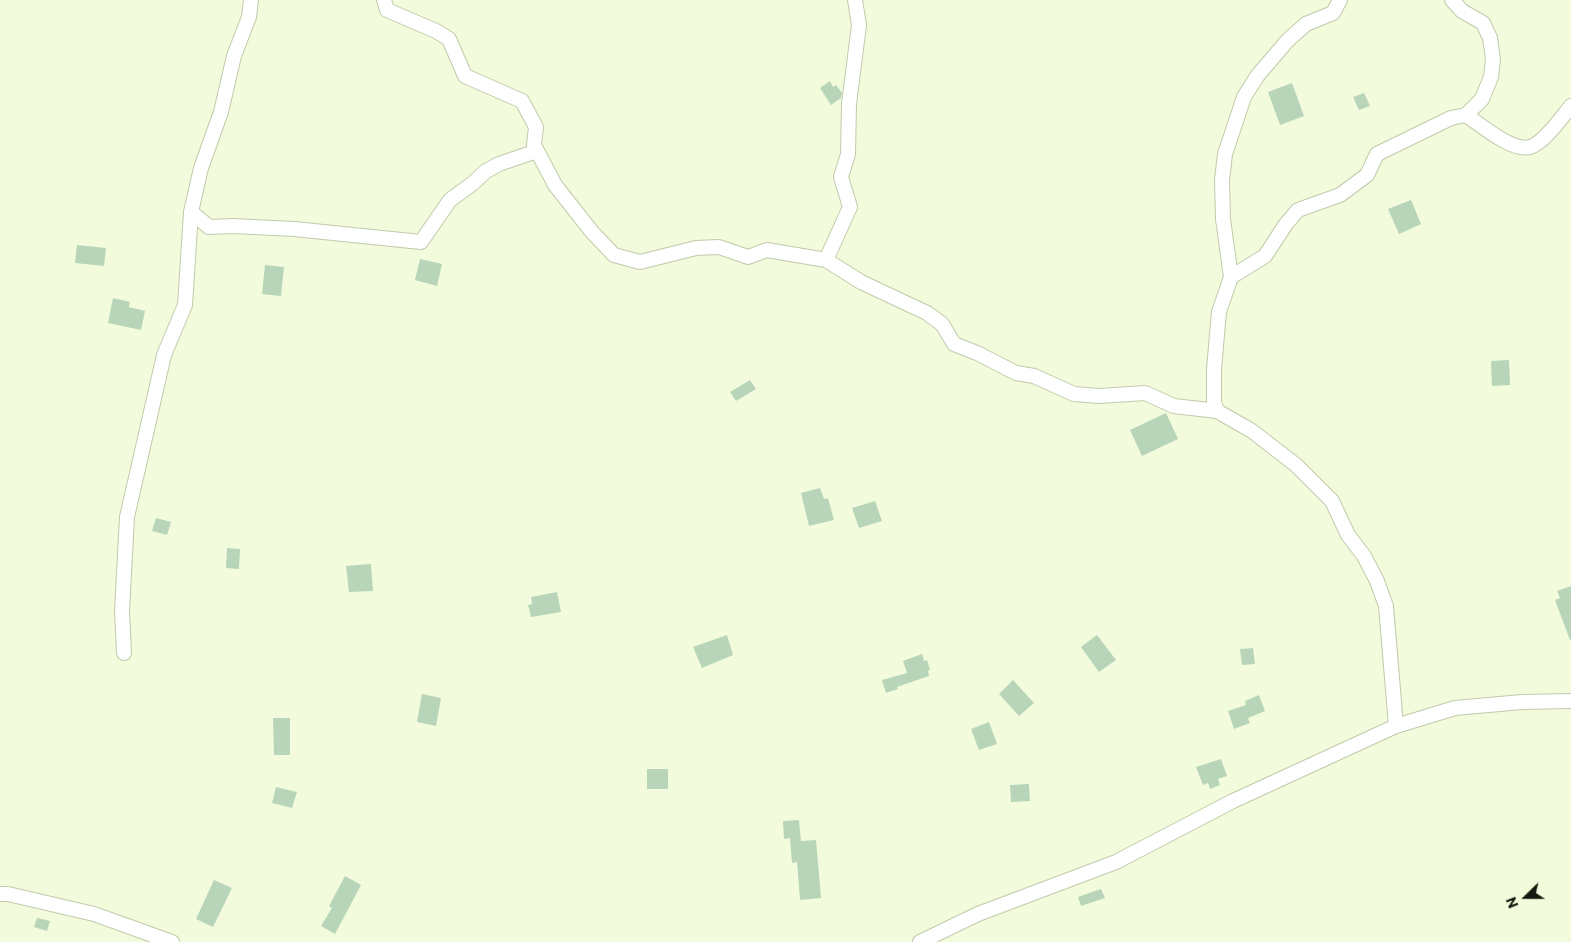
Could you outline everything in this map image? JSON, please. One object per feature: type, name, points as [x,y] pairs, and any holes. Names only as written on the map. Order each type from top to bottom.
[{"type":"street","points":[[124,653],[122,611],[127,517],[164,355],[185,305],[191,212],[201,168],[221,112],[234,56],[249,17],[251,0]]},
{"type":"street","points":[[384,0],[387,10],[449,39],[465,76],[522,101],[536,127],[534,145],[555,185],[592,232],[614,255],[640,262],[696,248],[719,247],[748,257],[767,250],[826,260],[861,282],[927,313],[942,324],[954,344],[977,353],[1016,373],[1034,376],[1074,394],[1099,396],[1145,393],[1174,406],[1217,411],[1252,431],[1296,465],[1332,501],[1348,535],[1364,556],[1386,606],[1396,726]]},
{"type":"street","points":[[826,260],[850,207],[841,177],[848,154],[849,104],[859,25],[856,0]]},
{"type":"street","points":[[1217,411],[1214,402],[1214,369],[1220,312],[1231,277],[1223,219],[1222,180],[1225,154],[1244,97],[1258,75],[1288,40],[1306,24],[1332,13],[1340,0]]},
{"type":"street","points":[[1231,277],[1265,256],[1286,224],[1298,210],[1340,195],[1367,175],[1377,154],[1451,118],[1466,114],[1482,99],[1491,77],[1493,59],[1490,38],[1483,24],[1462,11],[1452,0]]},
{"type":"street","points":[[1466,114],[1514,147],[1530,147],[1549,134],[1571,106]]},
{"type":"street","points":[[191,212],[209,226],[294,229],[421,242],[450,200],[486,172],[500,164],[537,151]]},
{"type":"street","points":[[920,942],[978,914],[1116,862],[1233,801],[1396,726],[1455,708],[1522,702],[1571,701]]},
{"type":"street","points":[[0,894],[8,894],[94,914],[172,942]]},
{"type":"building","points":[[830,81],[833,87],[836,85],[842,93],[841,98],[831,105],[820,88]]},
{"type":"building","points":[[1292,83],[1304,116],[1280,125],[1268,92]]},
{"type":"building","points":[[1364,93],[1370,106],[1359,110],[1353,97]]},
{"type":"building","points":[[1411,200],[1421,224],[1399,234],[1388,209]]},
{"type":"building","points":[[77,245],[106,248],[104,266],[75,263]]},
{"type":"building","points":[[420,259],[442,264],[437,286],[415,280]]},
{"type":"building","points":[[265,265],[284,267],[281,296],[262,294]]},
{"type":"building","points":[[113,298],[130,302],[129,307],[145,311],[141,330],[108,323]]},
{"type":"building","points":[[1509,360],[1510,385],[1492,386],[1491,361]]},
{"type":"building","points":[[750,380],[756,389],[736,401],[730,392]]},
{"type":"building","points":[[1166,413],[1178,439],[1142,456],[1130,430]]},
{"type":"building","points":[[820,488],[824,499],[828,498],[834,520],[809,526],[801,493]]},
{"type":"building","points":[[875,501],[882,521],[859,528],[852,508]]},
{"type":"building","points":[[156,518],[171,522],[167,535],[152,531]]},
{"type":"building","points":[[227,548],[240,549],[239,569],[226,568]]},
{"type":"building","points":[[371,564],[373,591],[349,592],[346,566]]},
{"type":"building","points":[[1571,586],[1570,640],[1555,600],[1560,598],[1557,591]]},
{"type":"building","points":[[557,592],[561,612],[531,617],[528,605],[532,604],[531,597]]},
{"type":"building","points":[[727,635],[733,655],[702,668],[693,647]]},
{"type":"building","points":[[1097,635],[1116,660],[1099,672],[1081,647]]},
{"type":"building","points":[[1253,648],[1255,664],[1242,665],[1240,649]]},
{"type":"building","points":[[922,654],[924,661],[927,660],[930,670],[928,671],[929,676],[897,687],[898,689],[886,693],[882,680],[907,673],[903,661]]},
{"type":"building","points":[[1013,680],[1034,703],[1019,716],[999,694]]},
{"type":"building","points":[[422,694],[441,698],[436,726],[417,722]]},
{"type":"building","points":[[1259,695],[1265,711],[1248,718],[1250,723],[1234,729],[1228,711],[1246,705],[1245,701]]},
{"type":"building","points":[[273,718],[290,718],[290,755],[274,755]]},
{"type":"building","points":[[989,722],[997,744],[979,750],[971,729]]},
{"type":"building","points":[[1221,759],[1227,776],[1218,779],[1220,785],[1210,789],[1208,783],[1203,785],[1196,767]]},
{"type":"building","points":[[647,769],[668,769],[668,789],[647,789]]},
{"type":"building","points":[[1029,784],[1030,801],[1011,802],[1010,785]]},
{"type":"building","points":[[276,787],[297,792],[292,808],[272,803]]},
{"type":"building","points":[[799,820],[801,841],[816,840],[821,898],[800,900],[797,862],[792,863],[790,838],[784,839],[783,821]]},
{"type":"building","points":[[345,876],[361,885],[335,934],[321,926],[332,908],[329,906]]},
{"type":"building","points":[[214,880],[232,888],[213,927],[196,919]]},
{"type":"building","points":[[1101,889],[1105,898],[1081,906],[1078,897]]},
{"type":"building","points":[[37,918],[50,921],[47,931],[34,927]]}]
